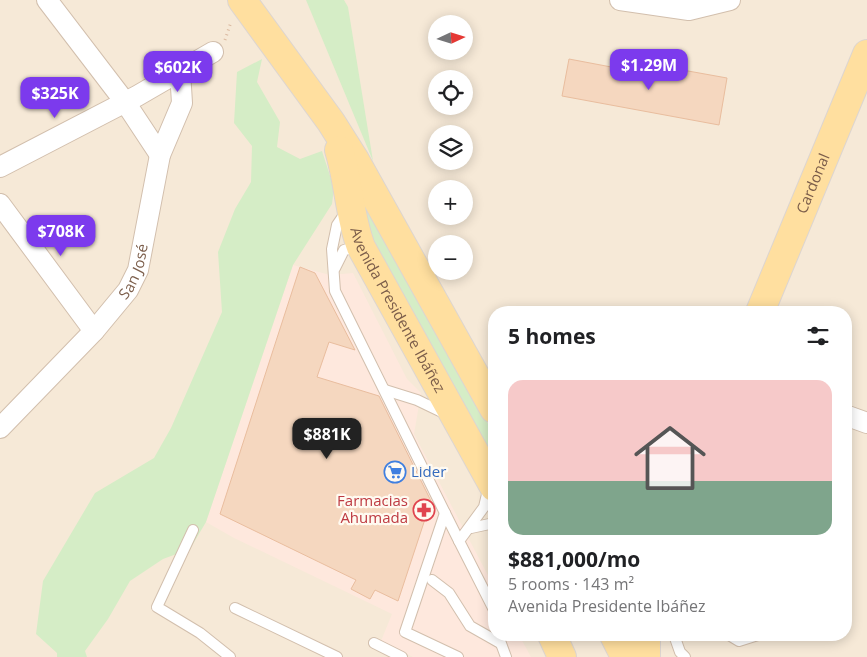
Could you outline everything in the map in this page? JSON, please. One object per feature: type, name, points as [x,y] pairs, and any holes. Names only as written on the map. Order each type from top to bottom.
[{"type":"main road","name":"Avenida Presidente Ibáñez","points":[[237,8],[331,122],[382,205],[488,398]]},
{"type":"main road","name":"Cardonal","points":[[762,306],[867,54]]},
{"type":"main road","name":"Avenida Presidente Ibáñez","points":[[331,122],[344,164],[350,206],[361,247],[488,471]]},
{"type":"main road","points":[[350,206],[356,198],[366,195],[382,205]]},
{"type":"main road","points":[[555,641],[562,657]]},
{"type":"main road","points":[[603,657],[610,641]]},
{"type":"main road","points":[[616,641],[625,657]]},
{"type":"main road","points":[[630,657],[636,641]]},
{"type":"main road","points":[[646,641],[646,657]]},
{"type":"street","points":[[47,0],[126,102],[160,154]]},
{"type":"street","points":[[620,0],[689,10],[730,0]]},
{"type":"street","points":[[0,167],[126,102],[213,52]]},
{"type":"street","name":"San José","points":[[0,428],[94,331],[128,290],[138,270],[160,154],[182,103],[180,72]]},
{"type":"street","points":[[0,204],[94,331]]},
{"type":"street","points":[[852,418],[867,423]]},
{"type":"lane","points":[[350,206],[339,220],[334,236],[333,273],[340,305],[385,390],[446,514],[461,536],[488,597]]},
{"type":"lane","points":[[333,273],[338,257],[344,250],[356,246],[361,247]]},
{"type":"lane","points":[[385,390],[436,408],[462,427]]},
{"type":"lane","points":[[461,536],[478,517],[484,507],[488,471]]},
{"type":"lane","points":[[446,514],[405,632],[458,657]]},
{"type":"lane","points":[[461,536],[477,525],[488,524]]},
{"type":"lane","points":[[193,530],[157,607],[200,632],[230,657]]},
{"type":"lane","points":[[432,580],[449,593],[470,626],[488,634]]},
{"type":"lane","points":[[235,608],[337,657]]},
{"type":"lane","points":[[500,641],[506,657]]},
{"type":"lane","points":[[676,641],[680,652],[685,657]]},
{"type":"lane","points":[[374,643],[402,657]]},
{"type":"path","points":[[213,52],[226,40],[237,8]]},
{"type":"shaded area","points":[[0,0],[867,0],[867,657],[0,657]]},
{"type":"shaded area","points":[[293,265],[330,275],[353,273],[407,379],[421,393],[414,434],[488,576],[488,641],[522,641],[531,657],[413,657],[381,641],[392,614],[234,538],[206,522]]},
{"type":"green space","points":[[306,0],[344,0],[348,7],[373,161]]},
{"type":"green space","points":[[262,59],[257,82],[280,122],[277,147],[300,159],[322,151],[334,188],[332,204],[293,265],[206,522],[190,549],[163,559],[130,581],[108,619],[85,651],[87,657],[57,657],[57,653],[36,634],[43,581],[95,493],[154,458],[171,428],[222,312],[218,252],[235,209],[251,182],[252,146],[234,123],[237,72]]},
{"type":"green space","points":[[361,202],[364,202],[378,218],[488,424],[488,450],[374,250]]},
{"type":"building","points":[[569,59],[664,77],[666,67],[727,78],[719,125],[562,96]]},
{"type":"building","points":[[300,267],[315,273],[355,350],[329,342],[317,377],[379,396],[431,501],[398,601],[375,590],[370,599],[351,589],[356,580],[220,514]]},
{"type":"place","name":"Lider","points":[[395,472]]},
{"type":"place","name":"Farmacias Ahumada","points":[[424,510]]}]
